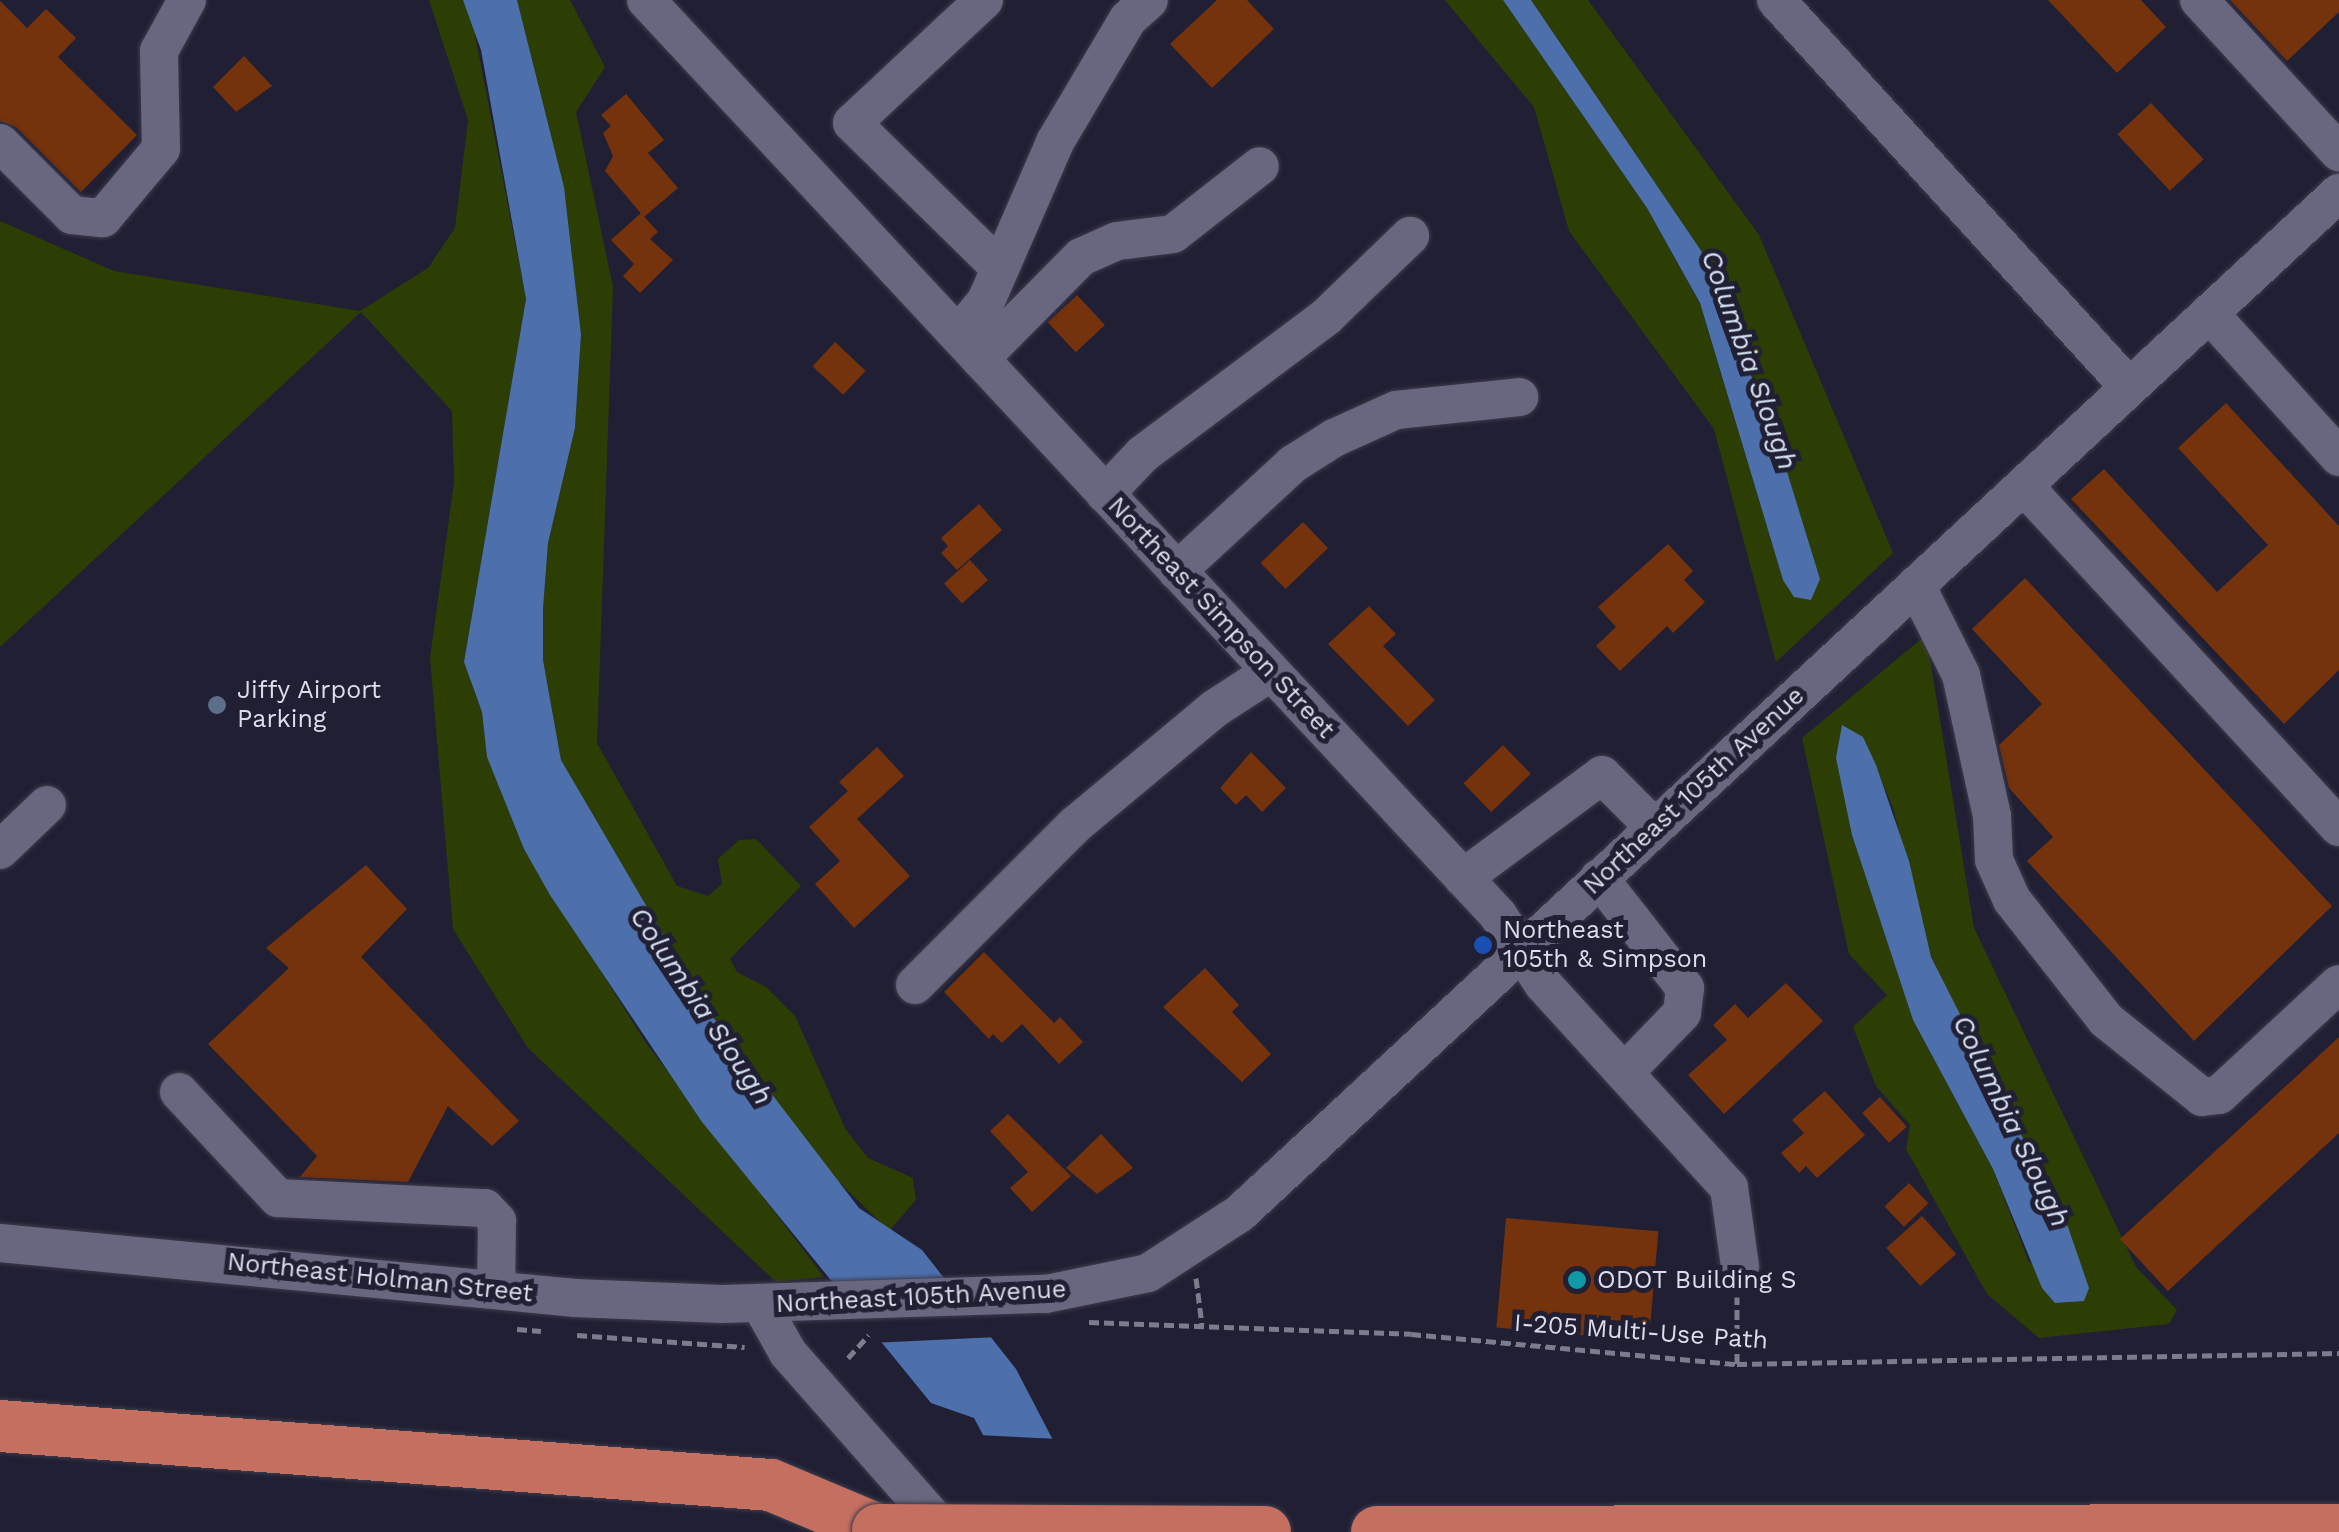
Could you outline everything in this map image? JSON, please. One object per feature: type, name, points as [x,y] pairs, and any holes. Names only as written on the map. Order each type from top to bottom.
[{"type":"highway","points":[[0,1426],[771,1486],[858,1531],[1265,1532]]},
{"type":"highway","points":[[1376,1532],[2339,1530]]},
{"type":"street","points":[[0,143],[72,214],[104,218],[162,149],[159,50],[187,0]]},
{"type":"street","name":"Northeast Simpson Street","points":[[646,0],[1463,878],[1624,1073],[1728,1188],[1740,1266]]},
{"type":"street","points":[[984,0],[852,124],[1000,268]]},
{"type":"street","points":[[969,347],[1054,142],[1128,19],[1149,0]]},
{"type":"street","points":[[1776,0],[2129,388]]},
{"type":"street","points":[[2199,0],[2339,152]]},
{"type":"street","points":[[969,347],[1081,257],[1117,241],[1173,234],[1260,166]]},
{"type":"street","name":"Northeast 105th Avenue","points":[[762,1305],[976,1298],[1117,1282],[1192,1249],[1254,1201],[2339,193]]},
{"type":"street","points":[[1105,494],[1144,454],[1326,317],[1410,236]]},
{"type":"street","points":[[2209,313],[2339,457]]},
{"type":"street","points":[[1177,571],[1294,464],[1334,438],[1396,410],[1519,397]]},
{"type":"street","points":[[2024,486],[2339,827]]},
{"type":"street","points":[[1916,585],[1962,676],[1992,816],[1994,860],[2012,900],[2106,1020],[2202,1097],[2219,1094],[2339,984]]},
{"type":"street","points":[[915,985],[1075,825],[1214,708],[1271,672]]},
{"type":"street","points":[[1463,878],[1491,853],[1527,836],[1602,775],[1654,827]]},
{"type":"street","points":[[0,850],[47,805]]},
{"type":"street","points":[[1599,878],[1685,988],[1682,1013],[1624,1073]]},
{"type":"street","points":[[179,1092],[278,1198],[485,1208],[497,1221],[496,1290]]},
{"type":"street","name":"Northeast Holman Street","points":[[0,1243],[496,1290],[762,1305]]},
{"type":"street","points":[[762,1305],[788,1352],[946,1532]]},
{"type":"path","points":[[1192,1249],[1202,1325]]},
{"type":"path","points":[[1737,1364],[1740,1266]]},
{"type":"path","name":"I-205 Multi-Use Path","points":[[1076,1321],[1411,1334],[1737,1364],[2339,1354]]},
{"type":"path","points":[[848,1358],[866,1336]]},
{"type":"green space","points":[[429,0],[463,0],[473,24],[526,299],[464,662],[482,712],[487,757],[524,849],[646,1043],[824,1277],[776,1282],[528,1048],[453,929],[430,658],[454,482],[452,411],[361,312],[0,647],[0,221],[114,271],[360,311],[428,268],[455,228],[468,120]]},
{"type":"green space","points":[[517,0],[570,0],[605,67],[576,112],[613,287],[597,743],[677,886],[708,896],[722,884],[718,859],[739,840],[756,839],[801,886],[730,959],[737,972],[766,987],[795,1016],[846,1130],[868,1158],[913,1178],[916,1200],[889,1231],[831,1174],[706,1009],[561,760],[543,660],[543,609],[548,543],[575,428],[581,334],[564,187]]},
{"type":"green space","points":[[1445,0],[1503,0],[1647,208],[1700,304],[1783,580],[1820,579],[1781,452],[1704,255],[1531,0],[1588,0],[1759,235],[1893,553],[1776,662],[1714,429],[1569,231],[1534,107]]},
{"type":"green space","points":[[1926,635],[1974,928],[2136,1267],[2177,1310],[2169,1324],[2039,1338],[1987,1294],[1906,1149],[1910,1125],[1876,1086],[1853,1027],[1887,995],[1849,954],[1802,738]],"holes":[[[1863,737],[1893,808],[1931,957],[2018,1137],[2042,1170],[2089,1288],[2029,1262],[1993,1169],[1913,1020],[1852,835],[1849,809]]]},
{"type":"water","name":"Columbia Slough","points":[[463,0],[517,0],[564,187],[581,334],[575,428],[548,543],[543,609],[543,660],[561,760],[706,1008],[859,1208],[922,1250],[1016,1369],[1054,1442],[1034,1530],[974,1418],[931,1403],[702,1122],[550,895],[524,849],[487,757],[482,712],[464,662],[526,299],[481,50]]},
{"type":"water","points":[[1503,0],[1531,0],[1704,255],[1781,452],[1820,579],[1811,600],[1794,597],[1783,580],[1700,303],[1647,208]]},
{"type":"water","name":"Columbia Slough","points":[[1842,725],[1863,737],[1876,765],[1909,861],[1931,957],[2068,1227],[2089,1288],[2084,1301],[2055,1303],[2042,1288],[1993,1169],[1913,1020],[1852,835],[1836,758]]},
{"type":"pier","points":[[952,1280],[997,1337],[871,1343],[824,1285]]},
{"type":"pier","points":[[977,1435],[1059,1439],[1161,1528],[1029,1532]]},
{"type":"building","points":[[1217,0],[1247,0],[1274,29],[1212,88],[1170,44]]},
{"type":"building","points":[[2048,0],[2141,0],[2166,27],[2117,73]]},
{"type":"building","points":[[2230,0],[2339,0],[2339,12],[2287,61]]},
{"type":"building","points":[[0,1],[27,28],[46,9],[76,38],[58,57],[137,135],[81,192],[16,127],[0,121]]},
{"type":"building","points":[[244,56],[272,86],[236,112],[213,87]]},
{"type":"building","points":[[626,94],[664,140],[648,153],[678,188],[644,217],[605,171],[613,156],[603,133],[611,126],[601,115]]},
{"type":"building","points":[[2151,103],[2204,159],[2170,191],[2117,134]]},
{"type":"building","points":[[641,213],[658,232],[650,239],[673,260],[640,293],[623,276],[634,264],[611,240]]},
{"type":"building","points":[[1077,295],[1105,325],[1076,352],[1048,322]]},
{"type":"building","points":[[835,342],[866,371],[843,395],[812,366]]},
{"type":"building","points":[[2226,403],[2339,526],[2339,670],[2284,724],[2071,499],[2104,469],[2217,592],[2268,545],[2178,448]]},
{"type":"building","points":[[979,504],[1002,530],[957,570],[941,553],[948,546],[941,538]]},
{"type":"building","points":[[1303,522],[1328,548],[1286,589],[1261,563]]},
{"type":"building","points":[[1668,544],[1693,571],[1684,580],[1705,602],[1673,633],[1667,626],[1620,671],[1596,646],[1616,627],[1598,607]]},
{"type":"building","points":[[970,560],[988,580],[962,603],[944,583]]},
{"type":"building","points":[[2025,578],[2332,906],[2194,1041],[2027,861],[2053,837],[2009,788],[1999,745],[2042,704],[1972,629]]},
{"type":"building","points":[[1369,606],[1396,634],[1383,646],[1435,700],[1408,726],[1328,644]]},
{"type":"building","points":[[1503,745],[1531,774],[1491,812],[1463,783]]},
{"type":"building","points":[[877,747],[904,776],[857,819],[910,876],[854,928],[815,884],[840,861],[809,827],[848,791],[839,782]]},
{"type":"building","points":[[1251,752],[1286,788],[1262,812],[1246,795],[1236,805],[1220,788]]},
{"type":"building","points":[[366,865],[407,909],[361,957],[519,1121],[492,1146],[448,1106],[408,1182],[300,1177],[317,1156],[208,1044],[289,968],[266,948]]},
{"type":"building","points":[[984,952],[1054,1023],[1060,1017],[1083,1042],[1059,1064],[1022,1024],[1002,1043],[993,1034],[989,1039],[944,992]]},
{"type":"building","points":[[1205,968],[1239,1005],[1232,1012],[1271,1054],[1242,1082],[1163,1007]]},
{"type":"building","points":[[1786,983],[1823,1021],[1724,1114],[1688,1075],[1727,1040],[1713,1025],[1735,1004],[1748,1018]]},
{"type":"building","points":[[2339,1037],[2339,1133],[2168,1291],[2120,1239]]},
{"type":"building","points":[[1825,1091],[1865,1135],[1817,1178],[1806,1166],[1799,1173],[1781,1153],[1804,1133],[1792,1120]]},
{"type":"building","points":[[1880,1097],[1907,1127],[1889,1143],[1862,1113]]},
{"type":"building","points":[[1008,1114],[1071,1176],[1032,1212],[1010,1188],[1028,1172],[990,1131]]},
{"type":"building","points":[[1101,1134],[1133,1168],[1097,1194],[1066,1168]]},
{"type":"building","points":[[1909,1183],[1928,1203],[1904,1227],[1885,1207]]},
{"type":"building","points":[[1922,1216],[1956,1254],[1920,1286],[1886,1248]]},
{"type":"building","name":"ODOT Building S","points":[[1506,1218],[1658,1231],[1649,1341],[1496,1328]]},
{"type":"place","name":"Jiffy Airport Parking","points":[[217,705]]},
{"type":"place","name":"Northeast 105th & Simpson","points":[[1483,945]]},
{"type":"place","name":"ODOT Building S","points":[[1577,1280]]}]
